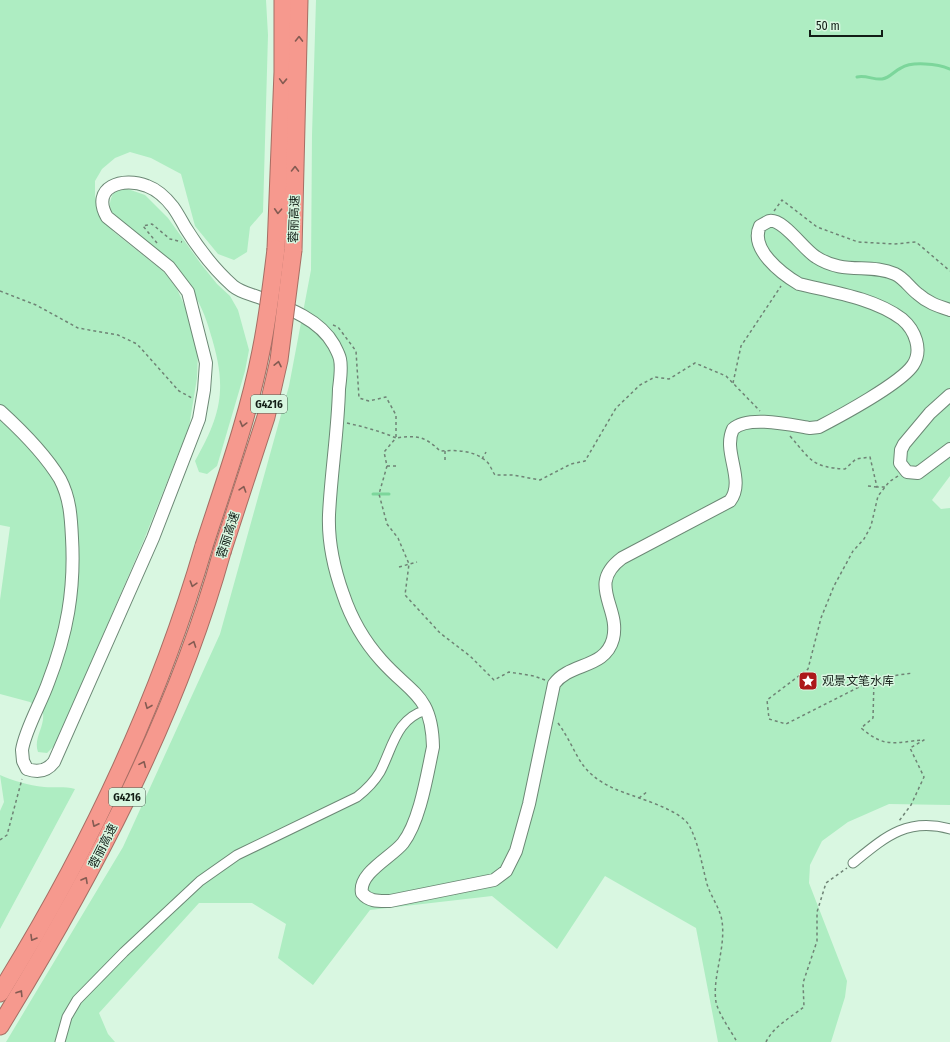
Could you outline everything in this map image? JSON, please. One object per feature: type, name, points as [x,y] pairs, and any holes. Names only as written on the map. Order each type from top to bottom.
[{"type":"highway","name":"蓉丽高速","points":[[0,1026],[87,877],[140,772],[180,679],[210,596],[222,552],[266,417],[278,368],[288,297],[285,249],[283,0]]},
{"type":"highway","name":"蓉丽高速","points":[[0,993],[65,882],[122,766],[176,634],[241,432],[252,390],[267,317],[285,249],[299,0]]},
{"type":"street","points":[[0,411],[32,443],[54,470],[65,490],[71,512],[73,566],[69,611],[48,683],[23,744],[22,756],[25,766],[27,769],[37,771],[47,769],[54,762],[153,538],[199,418],[202,403],[206,363],[188,292],[169,267],[107,217],[103,206],[104,195],[110,187],[118,182],[142,183],[163,195],[175,209],[206,256],[235,288],[271,302],[309,320],[328,336],[340,359],[337,422],[329,516],[331,548],[338,579],[348,608],[363,636],[381,660],[413,689],[427,710],[432,723],[434,747],[414,825],[402,844],[365,879],[362,886],[362,893],[368,898],[375,901],[390,901],[494,880],[506,871],[516,852],[530,804],[554,684],[564,674],[596,661],[609,649],[614,633],[605,583],[608,572],[616,563],[629,554],[712,512],[730,501],[736,490],[729,444],[733,429],[744,422],[772,423],[810,428],[819,427],[906,373],[913,365],[918,349],[915,337],[908,325],[886,310],[862,301],[799,284],[772,263],[758,242],[758,230],[766,222],[772,220],[777,222],[813,255],[823,262],[849,269],[884,271],[894,274],[930,303],[950,310]]},
{"type":"street","points":[[950,395],[930,413],[901,450],[900,463],[903,468],[911,474],[918,473],[950,449]]},
{"type":"street","points":[[60,1042],[67,1017],[77,1000],[189,889],[237,855],[357,797],[369,787],[380,772],[404,722],[415,714],[427,710]]},
{"type":"street","points":[[853,863],[884,838],[902,829],[922,825],[950,829]]},
{"type":"path","points":[[766,222],[782,200],[817,227],[858,242],[894,244],[916,242],[950,271]]},
{"type":"path","points":[[733,383],[741,346],[788,276]]},
{"type":"path","points":[[0,291],[36,305],[78,328],[118,335],[137,344],[179,391],[202,403]]},
{"type":"path","points":[[331,325],[338,327],[356,351],[359,398],[369,401],[386,397],[396,415],[396,438],[384,452],[388,466],[379,494],[387,524],[398,538],[408,564],[405,594],[440,633],[470,656],[494,680],[509,672],[534,676],[554,684]]},
{"type":"path","points":[[337,422],[363,428],[376,429],[396,438],[413,435],[430,441],[440,451],[457,450],[473,454],[486,461],[495,475],[514,475],[540,480],[571,464],[585,461],[616,408],[640,385],[655,377],[669,379],[695,364],[726,376],[772,423]]},
{"type":"path","points":[[788,434],[813,463],[828,468],[846,469],[856,459],[870,457],[878,488]]},
{"type":"path","points":[[445,450],[445,460]]},
{"type":"path","points":[[482,459],[486,452]]},
{"type":"path","points":[[388,466],[396,466]]},
{"type":"path","points":[[911,474],[898,476],[885,487],[878,496],[871,526],[864,539],[853,551],[832,592],[821,618],[808,669],[766,700],[769,719],[786,724],[874,680],[913,673]]},
{"type":"path","points":[[868,486],[878,488],[885,487]]},
{"type":"path","points":[[399,567],[417,562]]},
{"type":"path","points":[[874,680],[873,718],[861,728],[873,738],[885,743],[924,740],[910,748],[924,777],[911,805],[898,820],[902,829]]},
{"type":"path","points":[[550,710],[567,735],[580,763],[591,776],[615,789],[673,812],[689,824],[700,853],[707,885],[722,919],[723,944],[716,986],[716,1002],[737,1042]]},
{"type":"path","points":[[0,840],[7,835],[25,766]]},
{"type":"path","points":[[639,798],[648,791]]},
{"type":"path","points":[[766,1042],[769,1036],[779,1026],[804,1007],[803,983],[817,941],[817,912],[826,883],[853,863]]},
{"type":"green space","points":[[0,0],[266,0],[268,35],[263,212],[250,227],[247,252],[234,260],[218,254],[195,226],[181,174],[151,158],[130,152],[115,158],[102,169],[95,181],[95,196],[100,216],[114,232],[164,272],[177,289],[186,309],[198,351],[197,378],[189,427],[143,542],[56,744],[47,753],[38,752],[37,747],[43,713],[30,702],[0,694],[0,600],[10,527],[0,525]]},
{"type":"green space","points":[[316,0],[950,0],[950,476],[932,500],[941,509],[950,508],[950,805],[889,804],[848,822],[822,841],[810,865],[809,883],[847,981],[845,997],[831,1042],[718,1042],[696,928],[605,876],[557,949],[492,896],[370,910],[313,985],[278,958],[286,924],[252,903],[199,903],[99,1013],[108,1034],[115,1042],[6,1042],[123,847],[220,634],[289,386],[311,270],[312,135]]},
{"type":"green space","points":[[125,188],[145,195],[168,218],[201,264],[217,284],[230,296],[238,310],[249,350],[245,371],[217,466],[207,474],[199,472],[195,461],[212,428],[217,413],[219,398],[219,368],[210,332],[199,303],[193,292],[162,259],[117,219],[111,211],[110,201],[116,189]]},
{"type":"green space","points":[[0,775],[32,785],[75,789],[0,929],[0,811],[4,802]]},
{"type":"waterway","points":[[857,77],[882,79],[899,69],[912,64],[932,65],[950,69]]},
{"type":"waterway","points":[[373,494],[389,494]]},
{"type":"place","name":"观景文笔水库","points":[[808,681]]}]
